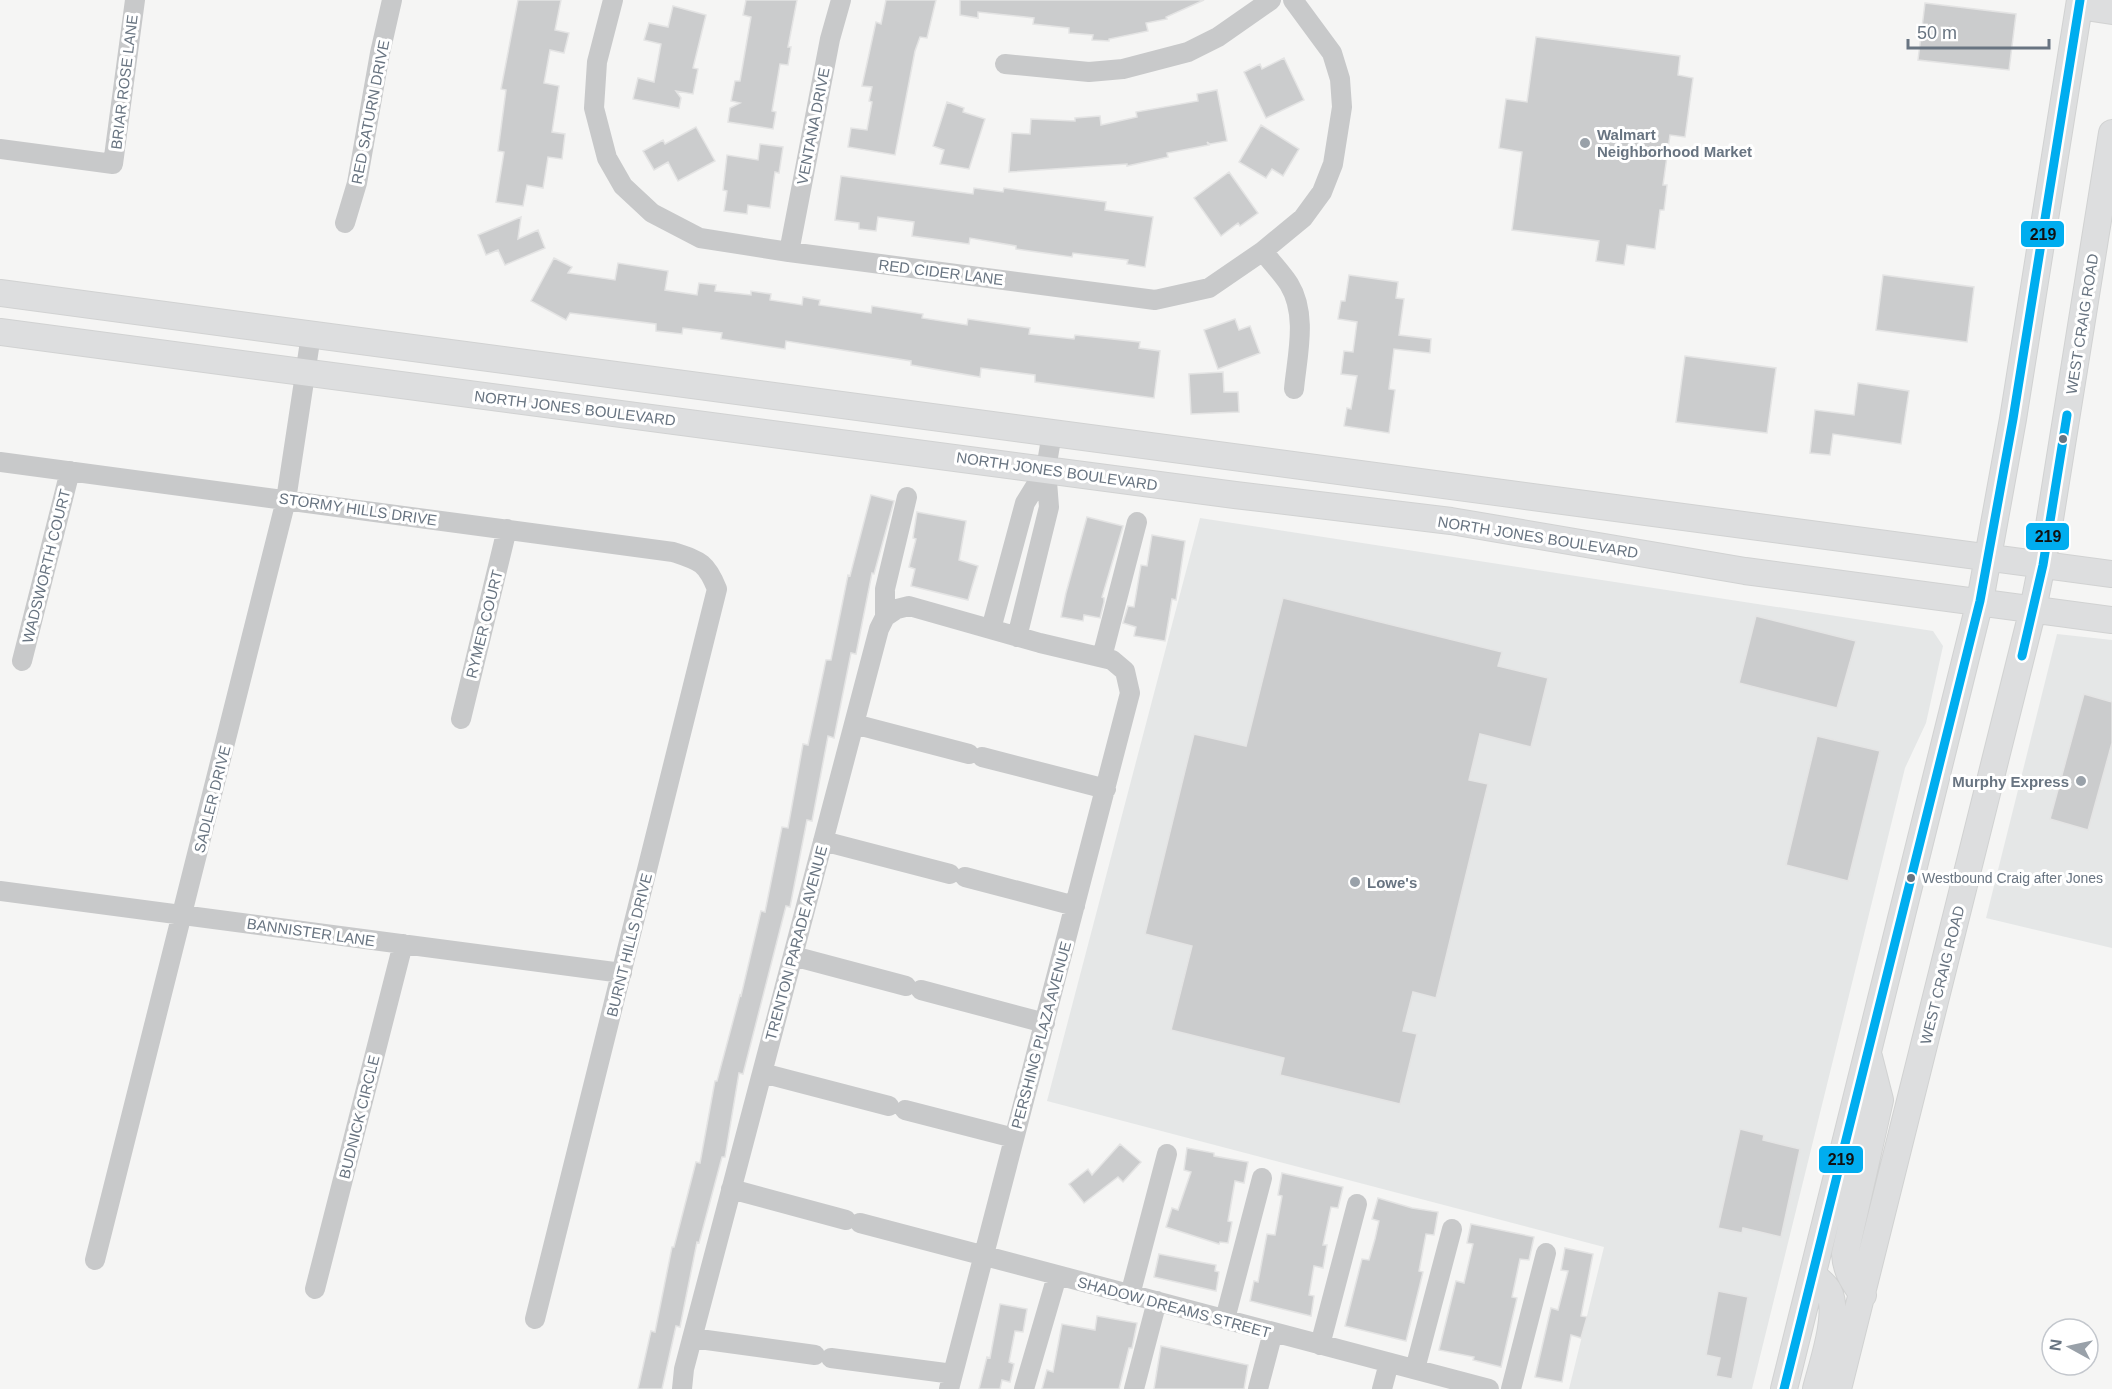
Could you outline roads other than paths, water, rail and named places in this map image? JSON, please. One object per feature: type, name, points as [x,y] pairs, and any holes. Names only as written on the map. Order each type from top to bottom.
[{"type":"main road","points":[[1784,1389],[1980,601],[1989,558],[2079,3],[2112,11]]},
{"type":"main road","name":"WEST CRAIG ROAD","points":[[1838,1389],[2043,565],[2112,133]]},
{"type":"main road","points":[[0,293],[2112,574]]},
{"type":"main road","name":"NORTH JONES BOULEVARD","points":[[0,332],[1451,521],[1744,571],[2112,620]]},
{"type":"main road","points":[[1451,521],[1456,486]]},
{"type":"main road","points":[[1863,1295],[1852,1280],[1846,1266],[1845,1254],[1880,1100],[1868,1054]]},
{"type":"main road","points":[[1813,1275],[1829,1292],[1832,1304],[1832,1322],[1816,1389]]},
{"type":"street","name":"BRIAR ROSE LANE","points":[[0,149],[113,164],[135,0]]},
{"type":"street","name":"RED SATURN DRIVE","points":[[345,223],[357,183],[380,52],[393,0]]},
{"type":"street","name":"RED CIDER LANE","points":[[613,0],[597,62],[594,108],[608,158],[623,186],[652,213],[700,238],[789,252],[1155,300],[1209,288],[1263,251],[1303,218],[1322,192],[1333,164],[1342,107],[1340,80],[1332,53],[1293,0]]},
{"type":"street","name":"VENTANA DRIVE","points":[[789,252],[830,39],[841,0]]},
{"type":"street","points":[[1005,64],[1089,72],[1123,69],[1188,52],[1218,38],[1270,0]]},
{"type":"street","points":[[1263,251],[1290,285],[1298,310],[1300,333],[1294,389]]},
{"type":"street","name":"SADLER DRIVE","points":[[96,1260],[286,500],[311,335]]},
{"type":"street","points":[[1017,637],[1049,507],[1046,469],[1052,433]]},
{"type":"street","name":"STORMY HILLS DRIVE","points":[[0,462],[673,552],[698,560],[710,572]]},
{"type":"street","points":[[991,629],[1025,503],[1046,469]]},
{"type":"street","name":"WADSWORTH COURT","points":[[22,661],[70,471]]},
{"type":"street","name":"TRENTON PARADE AVENUE","points":[[682,1389],[684,1369],[731,1189],[879,628],[885,617],[885,589],[907,497]]},
{"type":"street","points":[[885,617],[897,609],[909,606],[1017,637],[1102,657],[1137,522]]},
{"type":"street","name":"RYMER COURT","points":[[461,718],[507,529]]},
{"type":"street","name":"BURNT HILLS DRIVE","points":[[535,1319],[717,589],[710,572]]},
{"type":"street","name":"PERSHING PLAZA AVENUE","points":[[951,1382],[1128,704],[1129,680],[1125,671],[1119,664],[1102,657]]},
{"type":"street","points":[[854,724],[1106,789]]},
{"type":"street","points":[[823,841],[1075,906]]},
{"type":"street","name":"BANNISTER LANE","points":[[0,891],[622,974]]},
{"type":"street","name":"BUDNICK CIRCLE","points":[[315,1289],[403,944]]},
{"type":"street","points":[[793,956],[1045,1023]]},
{"type":"street","points":[[762,1072],[1014,1138]]},
{"type":"street","points":[[1130,1294],[1167,1154]]},
{"type":"street","points":[[1225,1319],[1262,1178]]},
{"type":"street","name":"SHADOW DREAMS STREET","points":[[731,1189],[1489,1389]]},
{"type":"street","points":[[1320,1344],[1357,1204]]},
{"type":"street","points":[[1415,1369],[1452,1229]]},
{"type":"street","points":[[1511,1389],[1546,1253]]},
{"type":"street","points":[[1024,1389],[1057,1276]]},
{"type":"street","points":[[1134,1389],[1157,1301]]},
{"type":"street","points":[[1258,1389],[1273,1332]]},
{"type":"street","points":[[692,1338],[823,1356],[951,1382]]},
{"type":"street","points":[[1382,1389],[1389,1363]]},
{"type":"place","name":"Walmart Neighborhood Market","points":[[1585,143]]},
{"type":"place","name":"Murphy Express","points":[[2081,781]]},
{"type":"place","name":"Westbound Craig after Jones","points":[[1911,878]]},
{"type":"place","name":"Lowe's","points":[[1355,882]]}]
